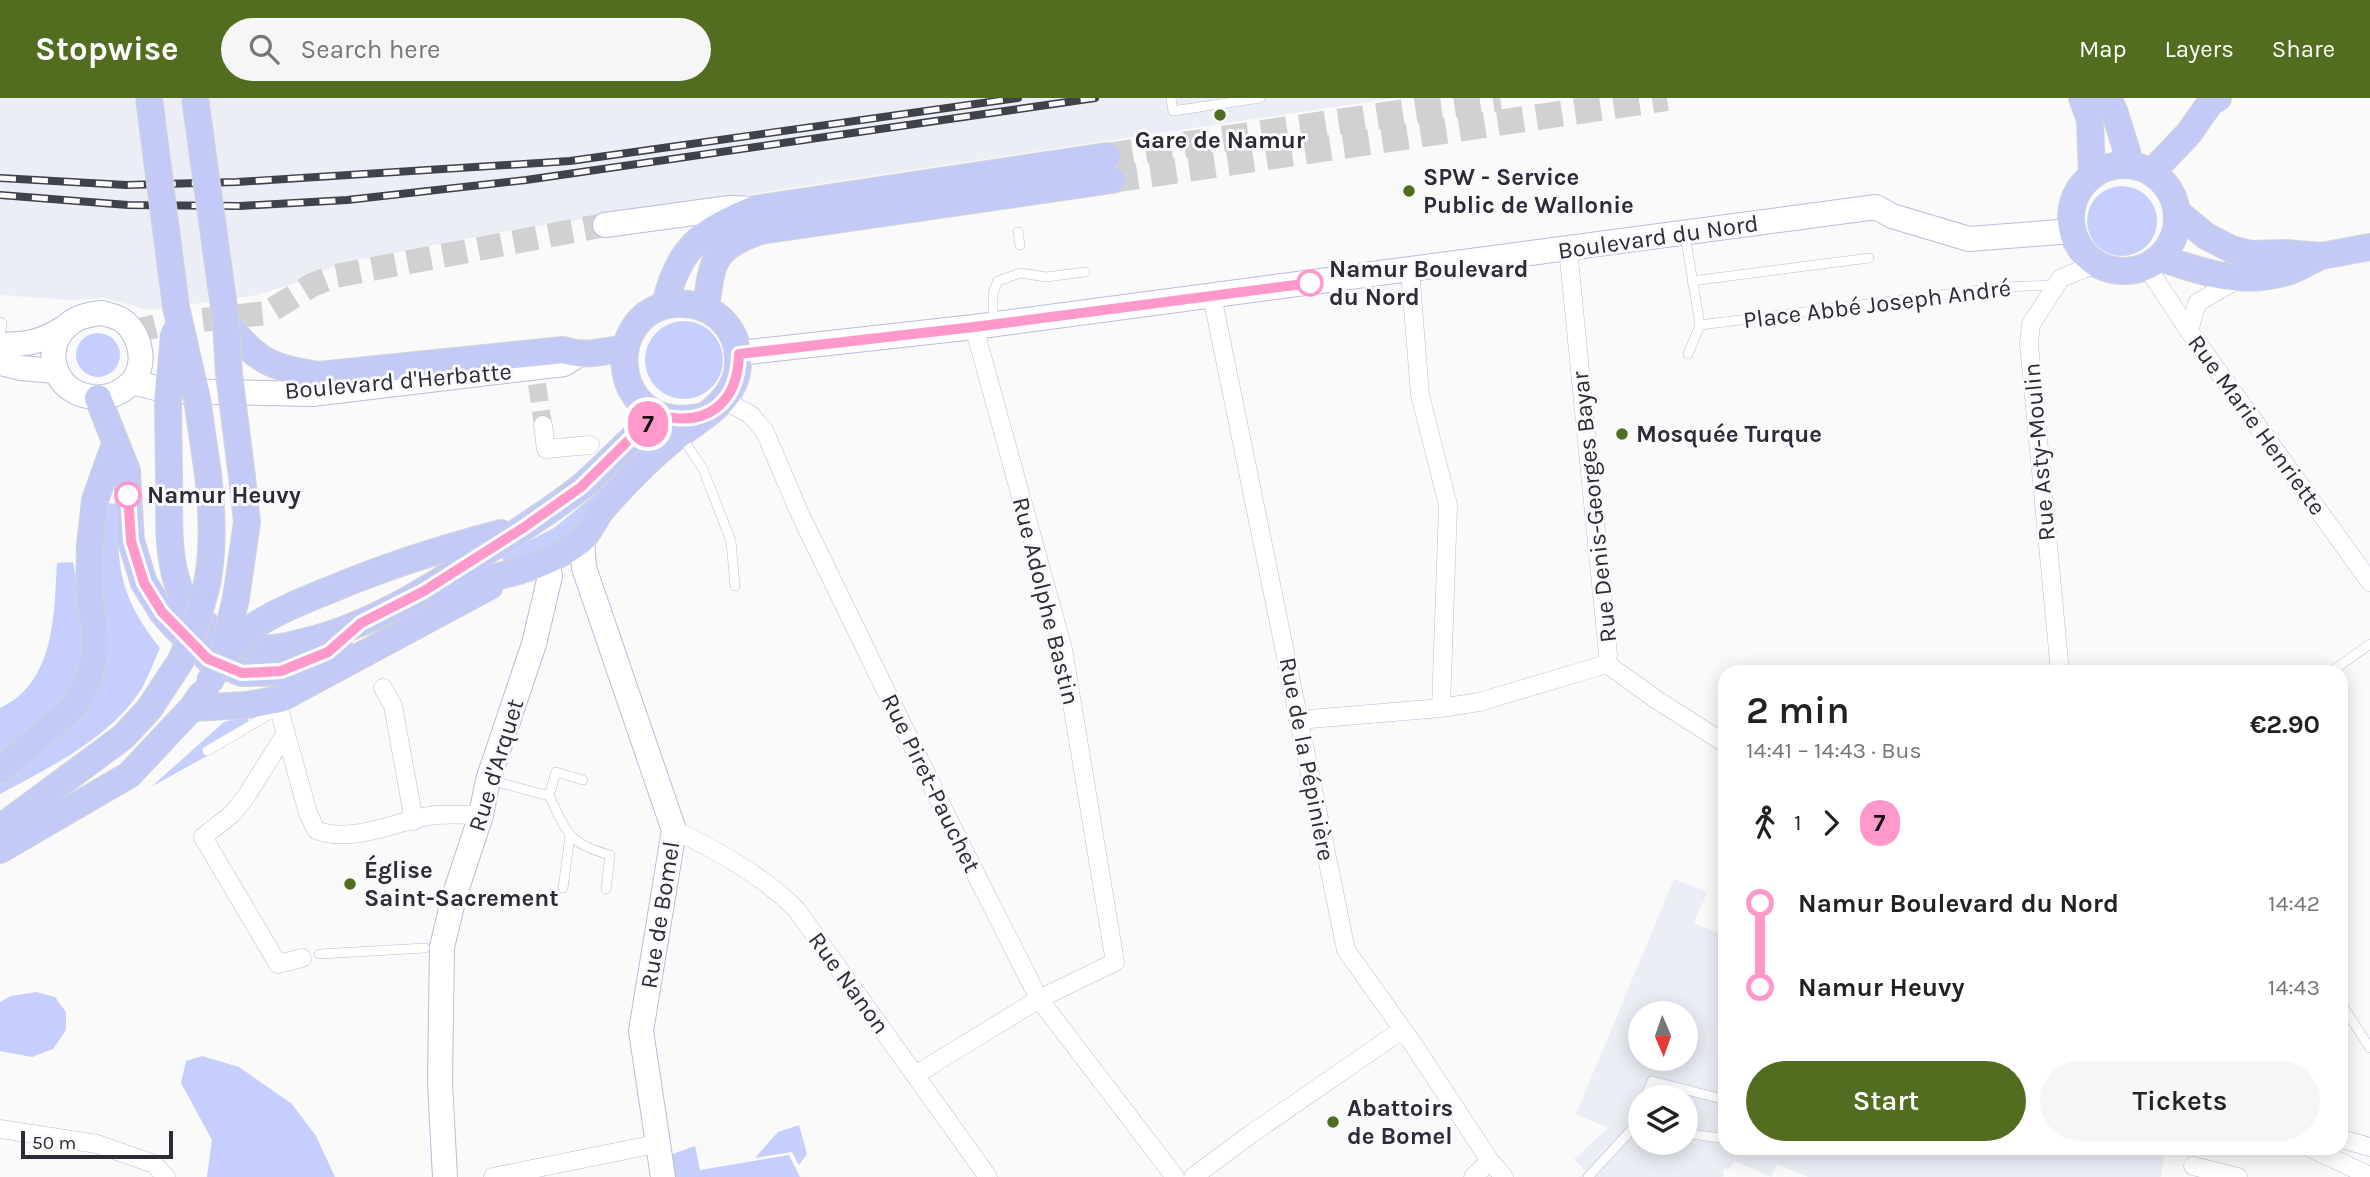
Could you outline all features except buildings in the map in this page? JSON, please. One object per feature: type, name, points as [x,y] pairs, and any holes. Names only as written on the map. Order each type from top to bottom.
[{"type":"main road","points":[[0,828],[123,737],[149,709],[180,662],[200,615],[208,584],[212,513],[208,474],[197,399],[176,307],[149,98]]},
{"type":"main road","points":[[0,850],[129,775],[192,708],[222,657],[243,558],[247,522],[229,374],[226,322],[195,98]]},
{"type":"main road","points":[[2082,98],[2091,120],[2092,176]]},
{"type":"main road","points":[[2108,98],[2141,169]]},
{"type":"main road","points":[[2141,169],[2189,133],[2210,103],[2217,98]]},
{"type":"main road","points":[[2110,167],[2141,169],[2164,183],[2173,197],[2177,212],[2177,229],[2171,244],[2154,262],[2130,272],[2095,264],[2080,249],[2072,231],[2074,200],[2081,186],[2092,176],[2110,167]]},
{"type":"main road","points":[[665,305],[676,267],[693,243],[735,217],[755,209],[1110,168],[760,231],[727,246],[716,257],[709,280],[706,309]]},
{"type":"main road","points":[[2177,212],[2206,236],[2231,249],[2250,254],[2321,256]]},
{"type":"main road","points":[[2154,262],[2238,279],[2286,272],[2321,256],[2370,247]]},
{"type":"main road","points":[[424,591],[547,563],[582,539],[600,512],[635,473],[713,409],[733,388],[739,354],[728,327],[718,316],[686,303],[665,305],[645,315],[632,331],[624,348],[624,373],[632,393],[644,406],[659,415],[672,418],[713,409]]},
{"type":"main road","points":[[176,307],[168,403],[171,553],[178,586],[188,607],[212,630],[236,642],[263,649],[320,638],[361,623],[424,591],[523,528],[581,487],[639,430],[659,415]]},
{"type":"main road","points":[[226,322],[258,357],[288,370],[319,375],[563,350],[578,355],[624,348]]},
{"type":"main road","points":[[98,398],[127,471],[131,541],[144,583],[162,612],[208,659],[242,673],[281,671],[328,652],[361,623]]},
{"type":"main road","points":[[0,771],[75,706],[90,676],[95,654],[95,633],[89,589],[90,545],[95,500],[115,444]]},
{"type":"main road","points":[[222,657],[254,626],[278,611],[413,558],[523,528]]},
{"type":"main road","points":[[192,708],[280,704],[521,570]]},
{"type":"street","name":"Boulevard du Nord","points":[[739,354],[984,326],[1876,207],[1892,216],[1969,239],[2072,231]]},
{"type":"street","points":[[605,225],[730,208],[755,209]]},
{"type":"street","name":"Rue Denis-Georges Bayar","points":[[1568,249],[1607,664],[1718,739]]},
{"type":"street","name":"Rue Marie Henriette","points":[[2154,262],[2189,331],[2370,582]]},
{"type":"street","name":"Rue Asty-Moulin","points":[[2059,665],[2029,344],[2031,324],[2055,285],[2061,278],[2095,264]]},
{"type":"street","points":[[1410,270],[1420,395],[1448,505],[1441,708]]},
{"type":"street","points":[[2189,331],[2197,303],[2238,279]]},
{"type":"street","name":"Rue de la Pépinière","points":[[1212,296],[1346,950],[1490,1161],[1504,1177]]},
{"type":"street","points":[[0,345],[28,344],[44,340],[73,319],[102,313],[125,322],[139,343],[141,368],[132,382],[116,394],[98,398],[76,393],[55,371],[55,343],[62,329]]},
{"type":"street","name":"Rue Adolphe Bastin","points":[[984,326],[1063,649],[1115,962],[1039,999]]},
{"type":"street","name":"Boulevard d'Herbatte","points":[[132,382],[168,391],[312,394],[536,376],[578,355]]},
{"type":"street","points":[[0,363],[55,371]]},
{"type":"street","name":"Rue Piret-Pauchet","points":[[713,409],[735,406],[751,415],[765,432],[800,514],[1039,999],[1175,1177]]},
{"type":"street","points":[[543,425],[546,449],[590,445]]},
{"type":"street","name":"Rue de Bomel","points":[[582,539],[584,568],[674,830],[640,1031],[663,1177]]},
{"type":"street","points":[[547,563],[589,582]]},
{"type":"street","name":"Rue d'Arquet","points":[[445,1177],[440,1083],[441,963],[454,897],[481,815],[488,780],[534,644],[550,576],[547,563]]},
{"type":"street","points":[[1298,720],[1441,708],[1479,702],[1607,664]]},
{"type":"street","points":[[383,688],[393,706],[414,821]]},
{"type":"street","points":[[280,704],[308,813],[316,830],[325,834],[342,835],[388,828],[434,815],[481,815]]},
{"type":"street","points":[[286,733],[245,798],[232,814],[203,837],[278,964],[311,956]]},
{"type":"street","name":"Rue Nanon","points":[[674,830],[775,888],[796,909],[988,1177]]},
{"type":"street","points":[[915,1075],[1039,999]]},
{"type":"street","points":[[1193,1177],[1402,1030]]},
{"type":"street","points":[[0,1129],[97,1144],[154,1164],[166,1177]]},
{"type":"street","points":[[2348,1141],[2370,1147]]},
{"type":"street","points":[[493,1177],[656,1144]]},
{"type":"street","points":[[2325,1155],[2370,1176]]},
{"type":"street","points":[[1473,1177],[1490,1161]]},
{"type":"street","points":[[2193,1164],[2238,1177]]},
{"type":"lane","points":[[1171,98],[1173,111],[1230,100],[1260,98]]},
{"type":"lane","points":[[1018,232],[1020,245]]},
{"type":"lane","points":[[1684,233],[1700,325],[1688,354]]},
{"type":"lane","name":"Place Abbé Joseph André","points":[[1692,281],[1869,258]]},
{"type":"lane","points":[[984,326],[998,281],[1020,274],[1046,277],[1085,272]]},
{"type":"lane","name":"Place Abbé Joseph André","points":[[1700,325],[2005,287],[2055,285]]},
{"type":"lane","points":[[0,323],[0,335]]},
{"type":"lane","points":[[680,434],[703,469],[731,541],[735,586]]},
{"type":"lane","points":[[2341,665],[2370,644]]},
{"type":"lane","points":[[207,751],[280,704]]},
{"type":"lane","points":[[583,780],[556,772],[549,796],[570,836],[587,848],[610,855],[606,889]]},
{"type":"lane","points":[[488,780],[549,796]]},
{"type":"lane","points":[[563,888],[570,836]]},
{"type":"lane","points":[[311,956],[425,948]]},
{"type":"lane","points":[[2348,1014],[2370,1048]]},
{"type":"lane","points":[[1650,1085],[1652,1081],[1668,1085]]},
{"type":"lane","points":[[1698,1093],[1718,1098]]},
{"type":"lane","points":[[1588,1177],[1628,1135]]},
{"type":"lane","points":[[1698,1135],[1718,1138]]},
{"type":"shaded area","points":[[0,98],[1395,98],[511,230],[341,263],[294,284],[252,296],[149,310],[103,298],[70,300],[0,295]]},
{"type":"shaded area","points":[[2122,186],[2147,196],[2157,221],[2147,246],[2122,256],[2097,246],[2087,221],[2097,196]]},
{"type":"shaded area","points":[[684,321],[699,324],[712,332],[720,345],[723,360],[720,375],[712,388],[699,396],[684,399],[669,396],[656,388],[648,375],[645,360],[648,345],[656,332],[669,324]]},
{"type":"shaded area","points":[[98,333],[107,334],[114,339],[119,346],[119,364],[114,371],[107,376],[98,377],[89,376],[82,371],[77,364],[76,355],[77,346],[82,339],[89,334]]},
{"type":"shaded area","points":[[619,468],[626,474],[562,542],[504,563],[501,555],[554,528],[588,500]]},
{"type":"shaded area","points":[[105,503],[118,504],[118,546],[123,580],[136,613],[160,648],[142,688],[114,722],[78,750],[0,794],[0,779],[65,727],[100,599]]},
{"type":"shaded area","points":[[73,562],[83,624],[84,655],[81,670],[69,694],[61,703],[0,754],[0,708],[18,697],[32,682],[41,665],[52,625],[57,563]]},
{"type":"shaded area","points":[[246,716],[248,721],[202,748],[207,756],[151,787],[224,722]]},
{"type":"shaded area","points":[[1674,879],[1707,892],[1694,923],[1718,933],[1718,1155],[2164,1155],[2161,1177],[1808,1177],[1777,1164],[1771,1177],[1735,1161],[1729,1169],[1724,1169],[1723,1177],[1579,1177],[1585,1171],[1574,1159],[1608,1128],[1576,1114]]},
{"type":"shaded area","points":[[36,992],[55,997],[66,1012],[66,1030],[53,1049],[32,1057],[0,1051],[0,1002],[11,996]]},
{"type":"shaded area","points":[[202,1056],[239,1067],[292,1104],[316,1136],[335,1177],[207,1177],[212,1140],[181,1083],[186,1061]]},
{"type":"shaded area","points":[[799,1125],[807,1154],[799,1165],[792,1152],[755,1158],[778,1132]]},
{"type":"shaded area","points":[[695,1146],[700,1170],[789,1155],[800,1177],[674,1177],[670,1155]]},
{"type":"tunnel","points":[[1107,156],[1500,98]]},
{"type":"tunnel","points":[[1112,180],[1667,98]]},
{"type":"tunnel","points":[[132,332],[165,324],[267,313],[312,285],[335,276],[605,225]]},
{"type":"tunnel","points":[[537,384],[543,425]]},
{"type":"railway","points":[[0,178],[126,185],[237,182],[570,161],[1018,98]]},
{"type":"railway","points":[[0,195],[128,205],[240,206],[347,200],[526,180],[1095,98]]},
{"type":"bus line","name":"7","points":[[128,495],[131,541],[144,583],[162,612],[208,659],[242,673],[281,671],[328,652],[361,623],[424,591],[523,528],[581,487],[639,430],[659,415],[686,419],[705,416],[722,402],[733,388],[739,354],[974,327],[1310,283]]},
{"type":"place","name":"Gare de Namur","points":[[1220,115]]},
{"type":"place","name":"SPW - Service Public de Wallonie","points":[[1409,191]]},
{"type":"place","name":"Namur Boulevard du Nord","points":[[1310,283]]},
{"type":"place","name":"Mosquée Turque","points":[[1622,434]]},
{"type":"place","name":"Namur Heuvy","points":[[128,495]]},
{"type":"place","name":"Église Saint-Sacrement","points":[[350,884]]},
{"type":"place","name":"Abattoirs de Bomel","points":[[1333,1122]]}]
